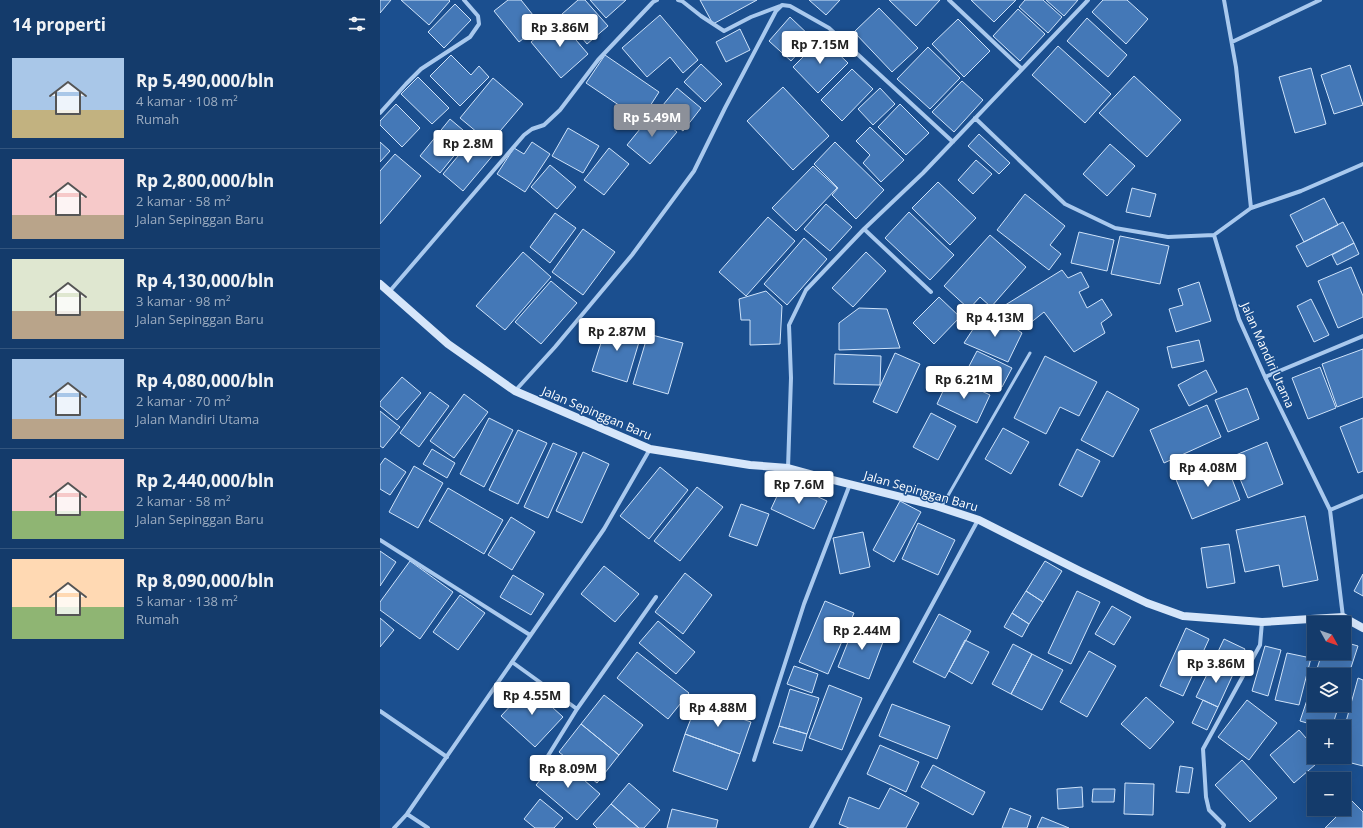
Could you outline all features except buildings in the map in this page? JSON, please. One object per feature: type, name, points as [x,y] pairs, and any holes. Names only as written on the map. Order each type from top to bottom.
[{"type":"street","points":[[380,113],[421,69],[470,37],[479,24],[478,16],[464,0]]},
{"type":"street","points":[[388,292],[524,135],[532,129],[544,125],[560,110],[598,60],[656,0]]},
{"type":"street","points":[[678,0],[682,1],[700,16],[724,32],[751,17],[782,5],[790,6],[829,28],[953,142]]},
{"type":"street","points":[[787,0],[790,6]]},
{"type":"street","points":[[949,0],[1021,68]]},
{"type":"street","points":[[788,468],[791,378],[789,325],[806,290],[864,229],[953,142],[1021,68],[1046,45],[1088,0]]},
{"type":"street","points":[[1224,0],[1236,67],[1251,208]]},
{"type":"street","points":[[1232,42],[1320,0]]},
{"type":"street","points":[[515,390],[555,347],[632,255],[694,171],[776,11],[782,5]]},
{"type":"street","points":[[975,118],[1065,204],[1115,228],[1168,237],[1214,235],[1251,208],[1301,191],[1363,164]]},
{"type":"street","points":[[864,229],[931,292]]},
{"type":"street","name":"Jalan Mandiri Utama","points":[[1214,235],[1239,319],[1265,377],[1330,510],[1343,616]]},
{"type":"street","name":"Jalan Sepinggan Baru","points":[[380,284],[448,344],[515,390],[650,449],[750,465],[788,468],[820,478],[941,507],[979,520],[1147,603],[1183,616],[1262,622],[1307,620]]},
{"type":"street","points":[[1265,377],[1363,336]]},
{"type":"street","points":[[394,828],[407,814],[604,529],[650,449]]},
{"type":"street","points":[[754,760],[804,604],[850,484]]},
{"type":"street","points":[[1330,510],[1363,496]]},
{"type":"street","points":[[811,828],[979,520]]},
{"type":"street","points":[[380,540],[530,635]]},
{"type":"street","points":[[546,760],[578,709],[656,597]]},
{"type":"street","points":[[1223,828],[1224,825],[1209,810],[1206,797],[1203,749],[1260,644],[1262,622]]},
{"type":"street","name":"Jalan Sepinggan Baru","points":[[1351,622],[1363,628]]},
{"type":"street","points":[[512,662],[578,709]]},
{"type":"street","points":[[380,710],[446,757]]},
{"type":"street","points":[[407,814],[428,828]]},
{"type":"lane","points":[[941,507],[1030,353]]}]
